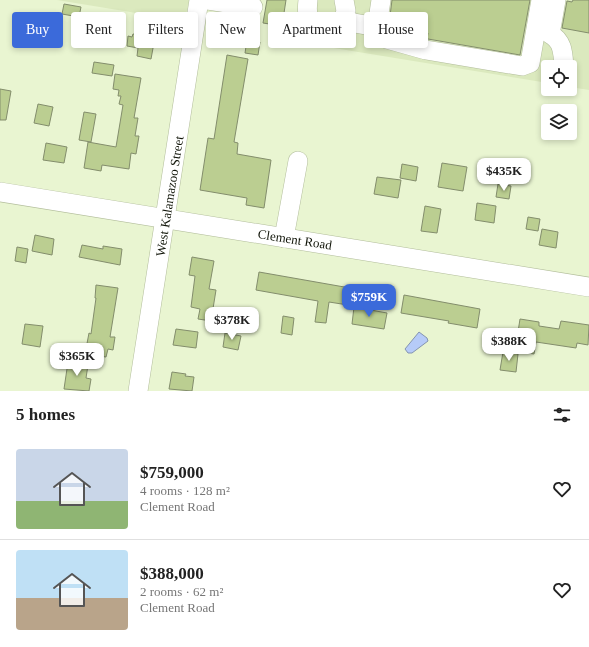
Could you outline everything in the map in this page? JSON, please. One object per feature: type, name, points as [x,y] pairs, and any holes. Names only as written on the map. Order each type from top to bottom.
[{"type":"street","name":"West Kalamazoo Street","points":[[138,391],[199,0]]},
{"type":"street","points":[[208,0],[252,7]]},
{"type":"street","points":[[306,12],[308,0]]},
{"type":"street","points":[[344,0],[346,12]]},
{"type":"street","points":[[349,12],[351,0]]},
{"type":"street","points":[[379,12],[381,0]]},
{"type":"street","points":[[419,48],[522,66],[530,63],[541,0]]},
{"type":"street","points":[[556,0],[550,34],[558,38],[563,51],[564,60]]},
{"type":"street","points":[[284,238],[298,161]]},
{"type":"street","name":"Clement Road","points":[[0,192],[589,287]]},
{"type":"shaded area","points":[[57,0],[189,0],[187,12],[134,13]]},
{"type":"shaded area","points":[[304,0],[589,0],[589,90],[577,88],[577,60],[541,60],[541,82],[334,48],[356,48],[356,12],[302,12]]},
{"type":"water","points":[[419,332],[427,338],[428,341],[412,353],[408,353],[405,349]]},
{"type":"building","points":[[267,0],[286,0],[284,12],[268,12],[268,24],[263,23]]},
{"type":"building","points":[[392,0],[530,0],[520,55],[428,39],[428,12],[390,12]]},
{"type":"building","points":[[573,0],[589,0],[589,33],[562,28],[567,1],[572,2]]},
{"type":"building","points":[[64,4],[81,7],[80,12],[71,12],[71,16],[63,14]]},
{"type":"building","points":[[133,34],[134,47],[127,46],[128,36],[132,37]]},
{"type":"building","points":[[138,48],[153,48],[151,59],[137,56]]},
{"type":"building","points":[[246,48],[259,48],[258,55],[245,53]]},
{"type":"building","points":[[227,55],[248,59],[234,142],[238,143],[237,154],[271,160],[264,208],[246,205],[247,198],[200,190],[208,138],[214,139]]},
{"type":"building","points":[[94,62],[114,65],[112,76],[92,73]]},
{"type":"building","points":[[115,74],[141,78],[134,118],[138,118],[135,136],[139,136],[136,154],[131,153],[129,169],[102,165],[101,171],[84,168],[88,142],[116,147],[123,105],[119,104],[121,96],[118,96],[119,90],[113,89]]},
{"type":"building","points":[[0,89],[11,91],[6,120],[0,120]]},
{"type":"building","points":[[38,104],[53,107],[49,126],[34,123]]},
{"type":"building","points":[[84,112],[96,114],[91,142],[79,140]]},
{"type":"building","points":[[46,143],[67,147],[64,163],[43,160]]},
{"type":"building","points":[[442,163],[467,167],[463,191],[438,187]]},
{"type":"building","points":[[402,164],[418,167],[416,181],[400,178]]},
{"type":"building","points":[[377,177],[401,180],[398,198],[374,194]]},
{"type":"building","points":[[498,184],[511,186],[509,199],[496,197]]},
{"type":"building","points":[[477,203],[496,206],[494,223],[475,220]]},
{"type":"building","points":[[425,206],[441,209],[437,233],[421,231]]},
{"type":"building","points":[[528,217],[540,219],[538,231],[526,229]]},
{"type":"building","points":[[542,229],[558,232],[556,248],[539,245]]},
{"type":"building","points":[[35,235],[54,239],[52,255],[32,251]]},
{"type":"building","points":[[82,245],[103,249],[103,246],[122,249],[120,265],[79,257]]},
{"type":"building","points":[[17,247],[28,249],[26,263],[15,261]]},
{"type":"building","points":[[192,257],[214,261],[209,289],[216,290],[211,321],[198,319],[200,309],[191,307],[195,276],[189,275]]},
{"type":"building","points":[[259,272],[350,288],[348,305],[329,302],[326,323],[315,322],[318,301],[256,290]]},
{"type":"building","points":[[96,285],[118,288],[110,337],[115,337],[113,350],[108,349],[106,357],[85,354],[89,333],[91,334],[96,298]]},
{"type":"building","points":[[404,295],[480,309],[477,328],[448,323],[449,321],[401,313]]},
{"type":"building","points":[[354,307],[387,313],[384,329],[352,324]]},
{"type":"building","points":[[283,316],[294,318],[292,335],[281,333]]},
{"type":"building","points":[[520,319],[539,322],[539,326],[559,329],[561,321],[589,325],[588,345],[577,343],[576,348],[536,342],[534,354],[515,351]]},
{"type":"building","points":[[25,324],[43,326],[40,347],[22,344]]},
{"type":"building","points":[[176,329],[198,332],[196,348],[173,345]]},
{"type":"building","points":[[225,333],[241,336],[238,350],[223,347]]},
{"type":"building","points":[[503,352],[518,354],[516,372],[500,370]]},
{"type":"building","points":[[68,362],[88,365],[86,378],[91,379],[89,391],[64,389]]},
{"type":"building","points":[[172,372],[194,377],[192,391],[169,389]]}]
